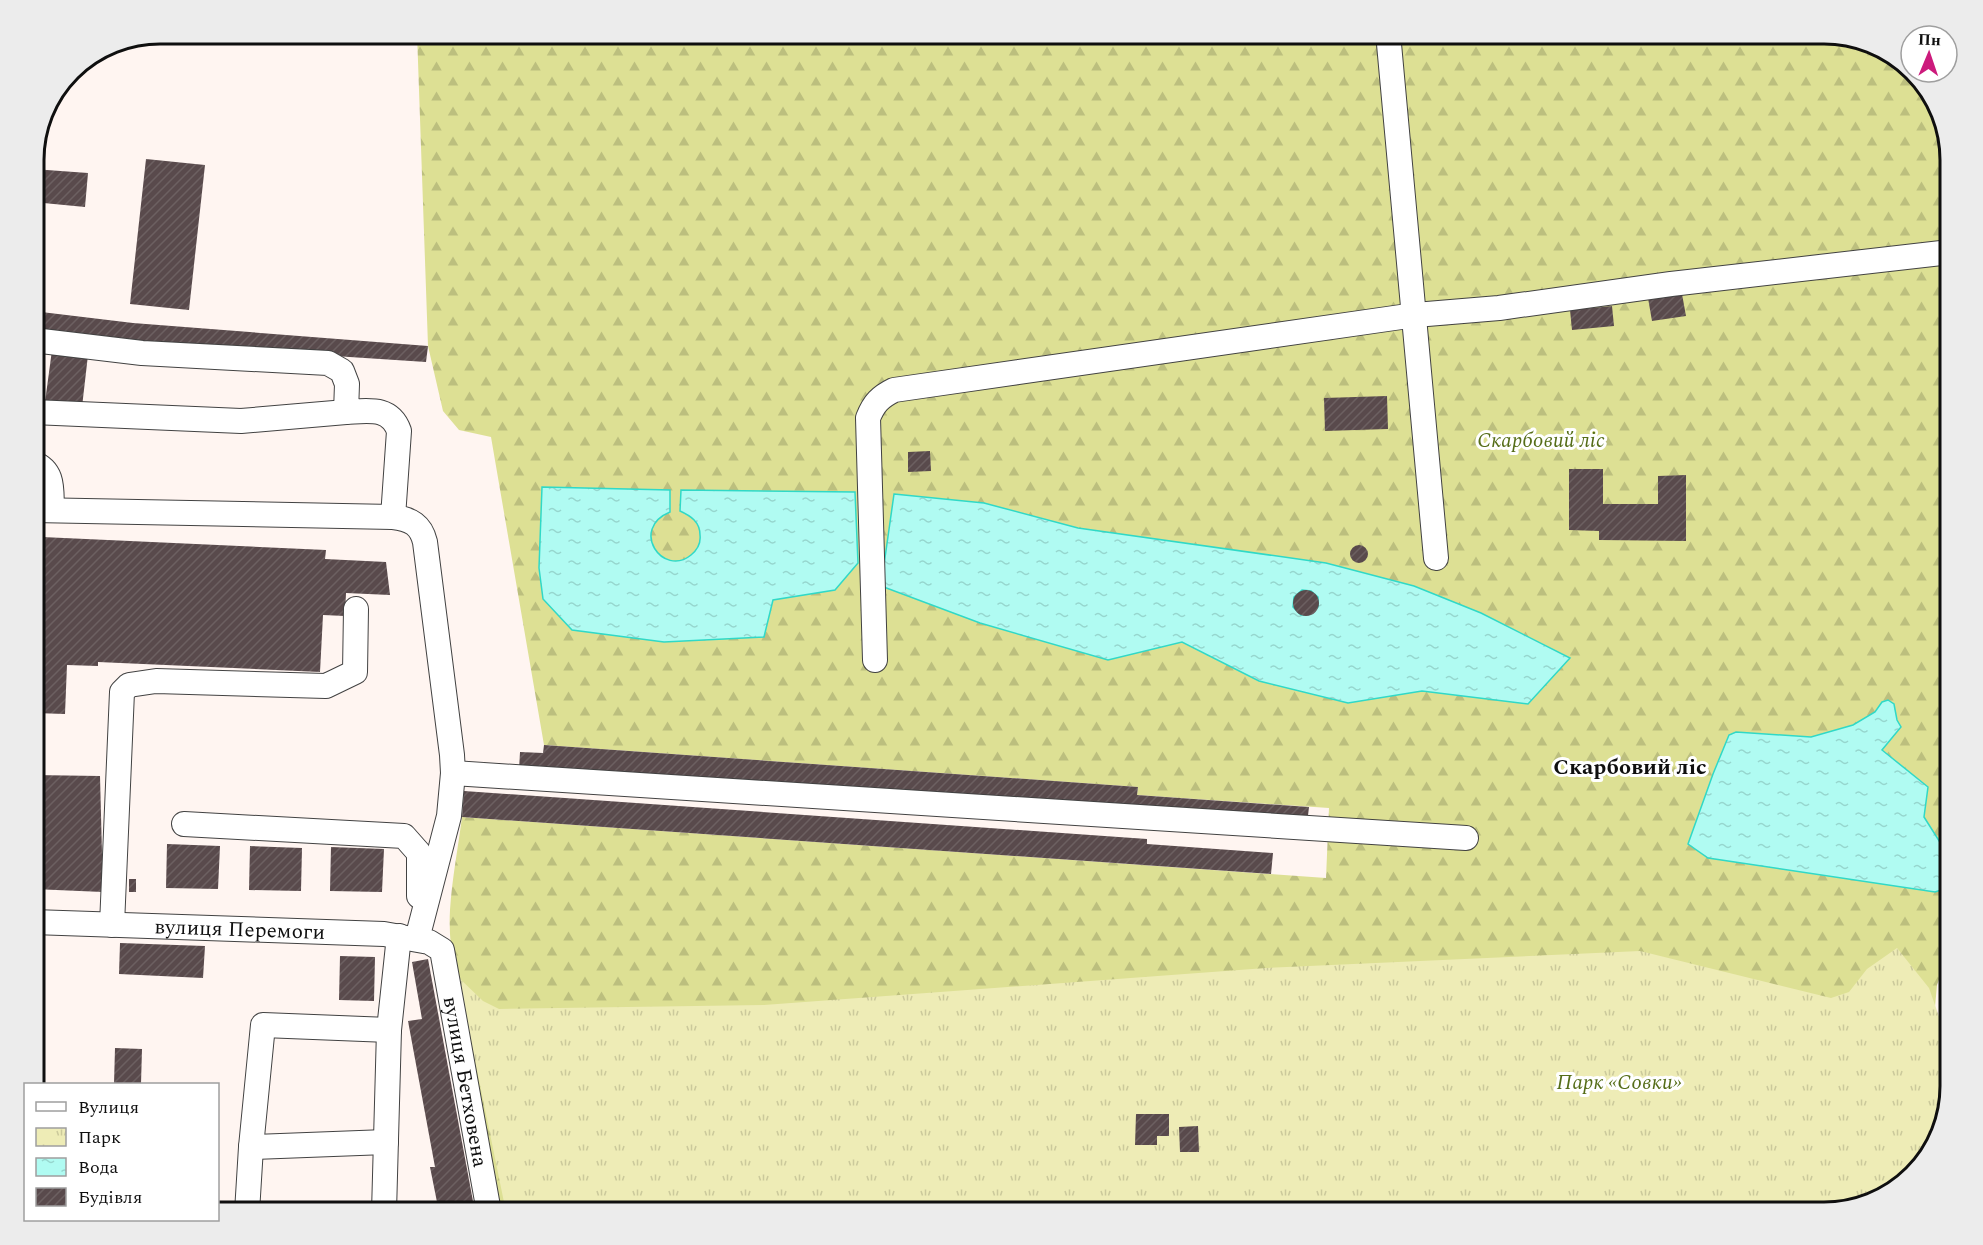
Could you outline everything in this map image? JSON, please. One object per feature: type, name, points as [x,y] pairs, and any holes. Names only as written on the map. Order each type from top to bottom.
[{"type":"street","points":[[1389,44],[1436,558]]},
{"type":"street","points":[[875,660],[868,418],[873,406],[882,396],[894,390],[1415,315],[1499,308],[1671,284],[1940,253]]},
{"type":"street","points":[[44,341],[142,353],[328,363],[342,371],[347,384],[346,412]]},
{"type":"street","points":[[44,412],[241,421],[375,411],[388,415],[395,422],[399,431],[393,517]]},
{"type":"street","points":[[44,470],[50,477],[44,502]]},
{"type":"street","points":[[44,510],[393,517],[415,523],[422,531],[453,773],[449,816],[425,909],[408,937],[389,1030],[384,1202]]},
{"type":"street","points":[[112,925],[122,692],[129,685],[156,681],[326,686],[355,672],[356,609]]},
{"type":"street","points":[[453,773],[1466,838]]},
{"type":"street","points":[[184,824],[404,836],[419,853],[419,903],[425,909]]},
{"type":"street","name":"вулиця Перемоги","points":[[44,922],[408,937],[429,942],[442,950]]},
{"type":"street","name":"вулиця Бетховена","points":[[442,950],[487,1202]]},
{"type":"street","points":[[248,1202],[263,1025],[389,1030]]},
{"type":"street","points":[[251,1148],[386,1142]]},
{"type":"green space","name":"Скарбовий ліс","points":[[417,44],[1839,44],[1875,55],[1899,71],[1899,84],[1912,84],[1920,95],[1933,122],[1940,159],[1940,977],[1937,985],[1934,1018],[1940,1044],[1940,1086],[1937,1108],[1928,1137],[1911,1162],[1888,1182],[1854,1198],[1824,1202],[494,1202],[466,1015],[451,949],[451,898],[462,817],[1326,878],[1329,808],[1137,795],[1138,787],[544,745],[491,437],[459,430],[443,411],[428,346]]},
{"type":"green space","name":"Парк «Совки»","points":[[1897,948],[1929,988],[1940,1019],[1940,1086],[1937,1108],[1928,1137],[1911,1162],[1900,1173],[1875,1190],[1854,1198],[1824,1202],[504,1202],[458,977],[483,1001],[499,1009],[764,1005],[1266,968],[1640,951],[1831,998],[1849,992],[1867,969]]},
{"type":"water","points":[[542,487],[670,490],[670,512],[658,520],[652,529],[651,539],[661,556],[670,560],[680,560],[691,555],[697,549],[700,541],[700,530],[697,523],[680,511],[681,490],[855,492],[858,563],[835,590],[773,600],[764,637],[664,642],[572,630],[543,599],[539,568]]},
{"type":"water","points":[[894,494],[984,503],[1078,528],[1326,563],[1414,586],[1481,613],[1570,658],[1528,704],[1422,691],[1348,703],[1259,681],[1182,642],[1108,660],[980,623],[881,586]],"holes":[[[1302,590],[1311,591],[1318,597],[1318,607],[1311,614],[1301,615],[1293,607],[1294,597]]]},
{"type":"water","points":[[1888,700],[1894,704],[1901,727],[1882,750],[1928,787],[1924,817],[1940,842],[1940,890],[1935,892],[1708,858],[1688,844],[1729,735],[1736,732],[1811,737],[1853,725],[1875,712],[1882,702]]},
{"type":"building","points":[[146,159],[205,165],[189,310],[130,304]]},
{"type":"building","points":[[44,170],[88,173],[85,207],[44,203]]},
{"type":"building","points":[[1682,294],[1686,316],[1652,321],[1648,298]]},
{"type":"building","points":[[1612,306],[1614,326],[1572,330],[1570,310]]},
{"type":"building","points":[[44,312],[133,323],[428,346],[426,362],[134,343],[44,332]]},
{"type":"building","points":[[52,350],[88,355],[82,407],[45,402]]},
{"type":"building","points":[[1387,396],[1388,429],[1325,431],[1324,398]]},
{"type":"building","points":[[930,451],[931,471],[908,472],[908,452]]},
{"type":"building","points":[[1569,469],[1603,469],[1603,504],[1658,504],[1658,476],[1686,475],[1686,541],[1599,540],[1599,531],[1569,530]]},
{"type":"building","points":[[44,537],[326,550],[325,559],[386,562],[390,595],[346,593],[345,616],[323,615],[320,672],[98,662],[98,666],[67,665],[65,714],[44,713]]},
{"type":"building","points":[[1359,545],[1365,548],[1368,554],[1365,560],[1359,563],[1353,560],[1350,554],[1353,548]]},
{"type":"building","points":[[1306,590],[1315,594],[1319,603],[1315,612],[1306,616],[1297,612],[1293,603],[1297,594]]},
{"type":"building","points":[[544,745],[1138,787],[1137,795],[1309,807],[1307,824],[519,770],[520,752],[543,753]]},
{"type":"building","points":[[44,775],[100,776],[103,892],[44,889]]},
{"type":"building","points":[[464,791],[1147,839],[1147,844],[1273,853],[1271,874],[462,817]]},
{"type":"building","points":[[167,844],[220,846],[218,889],[166,888]]},
{"type":"building","points":[[250,846],[302,848],[301,891],[249,890]]},
{"type":"building","points":[[331,847],[384,849],[382,892],[330,891]]},
{"type":"building","points":[[129,879],[136,879],[136,892],[129,892]]},
{"type":"building","points":[[120,943],[205,946],[203,978],[119,974]]},
{"type":"building","points":[[340,956],[375,957],[374,1001],[339,1000]]},
{"type":"building","points":[[428,959],[473,1202],[437,1202],[430,1167],[435,1167],[408,1021],[422,1019],[412,962]]},
{"type":"building","points":[[115,1048],[142,1049],[141,1083],[114,1083]]},
{"type":"building","points":[[1136,1114],[1169,1114],[1169,1136],[1157,1136],[1157,1145],[1135,1145]]},
{"type":"building","points":[[1198,1126],[1199,1152],[1180,1152],[1179,1127]]},
{"type":"district","name":"Скарбовий ліс","points":[[1630,766]]}]
